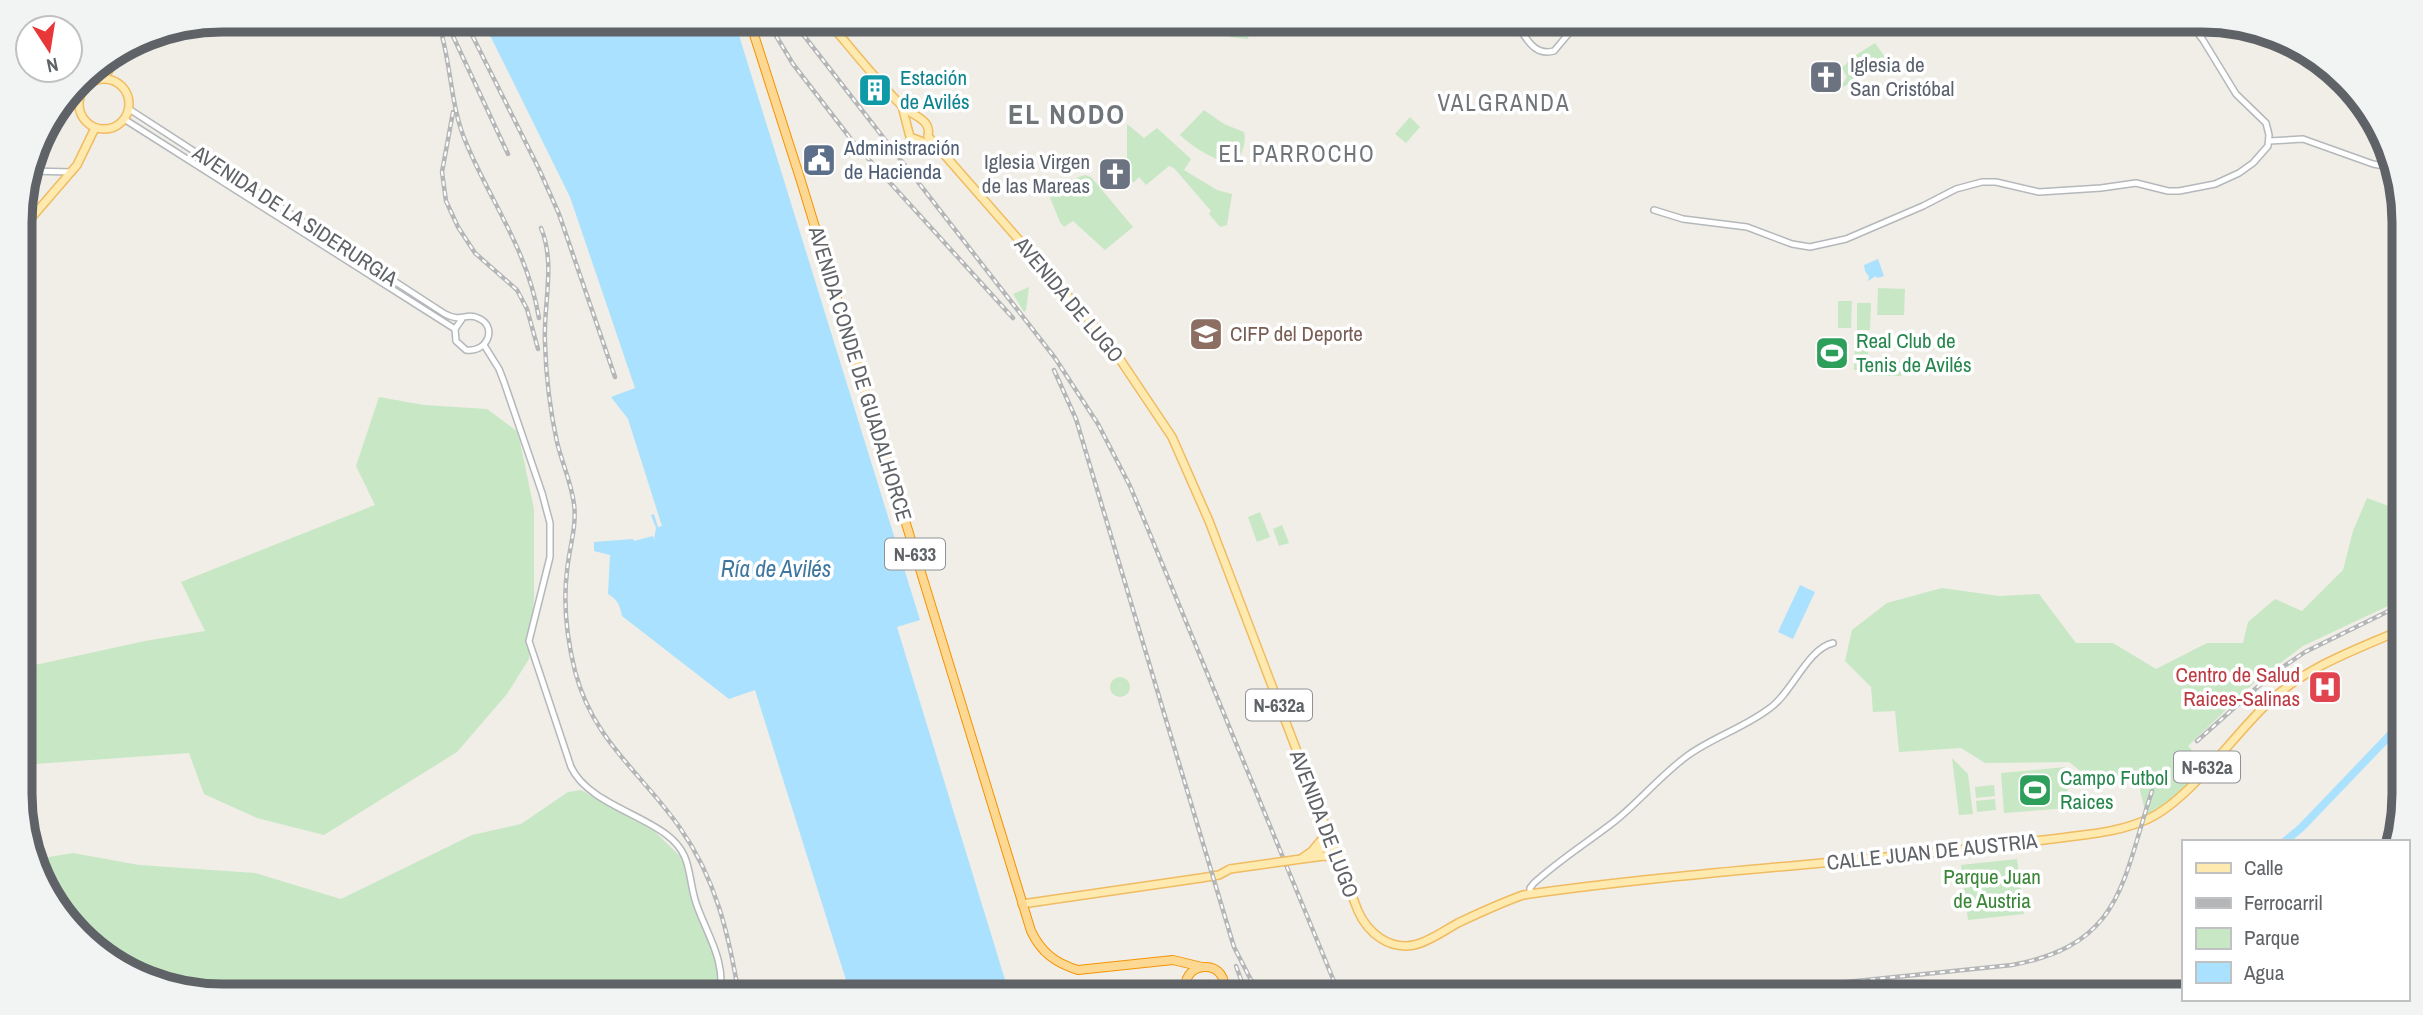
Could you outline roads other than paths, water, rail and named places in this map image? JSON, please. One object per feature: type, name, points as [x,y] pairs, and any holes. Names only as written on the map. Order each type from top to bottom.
[{"type":"highway","name":"AVENIDA CONDE DE GUADALHORCE","points":[[754,32],[1022,904],[1038,946],[1063,966],[1078,970],[1165,961],[1202,967]]},
{"type":"highway","points":[[1180,962],[1186,984]]},
{"type":"highway","points":[[1186,980],[1192,972],[1202,967],[1215,969],[1222,976],[1224,983]]},
{"type":"main road","name":"N-632a","points":[[837,32],[902,106],[928,125],[924,138],[910,137],[902,106]]},
{"type":"main road","points":[[78,97],[80,113],[95,128],[112,128],[124,119],[129,109],[125,92],[114,75],[114,65]]},
{"type":"main road","points":[[98,80],[110,68]]},
{"type":"main road","points":[[94,81],[109,80],[117,83]]},
{"type":"main road","points":[[908,127],[913,121],[920,119]]},
{"type":"main road","points":[[32,218],[72,173],[95,128]]},
{"type":"main road","name":"AVENIDA DE LUGO","points":[[924,138],[938,148],[1109,343],[1170,435],[1209,521],[1362,921],[1377,937],[1401,946],[1415,945],[1502,902],[1530,894],[1811,864]]},
{"type":"main road","name":"CALLE JUAN DE AUSTRIA","points":[[1811,864],[2099,833],[2136,824],[2178,799],[2265,705],[2289,685],[2320,666],[2392,634]]},
{"type":"main road","points":[[1316,846],[1321,817]]},
{"type":"main road","points":[[1301,859],[1321,849],[1328,835]]},
{"type":"main road","points":[[1301,859],[1328,835]]},
{"type":"main road","points":[[1022,904],[1219,875],[1230,869],[1330,856],[1337,858]]},
{"type":"street","points":[[1522,32],[1531,45],[1542,52],[1554,51],[1570,32]]},
{"type":"street","points":[[1654,210],[1683,219],[1747,227],[1792,244],[1810,247],[1846,239],[1956,189],[1982,182],[1996,182],[2039,192],[2136,183],[2168,191],[2190,190],[2215,184],[2239,173],[2264,151],[2269,141],[2266,123],[2236,94],[2197,32]]},
{"type":"street","name":"AVENIDA DE LA SIDERURGIA","points":[[129,109],[445,314],[462,319]]},
{"type":"street","name":"AVENIDA DE LA SIDERURGIA","points":[[124,119],[455,329]]},
{"type":"street","points":[[2269,141],[2303,139],[2382,165]]},
{"type":"street","points":[[39,171],[72,173]]},
{"type":"street","points":[[474,316],[485,322],[489,334],[479,349],[466,350],[456,341],[455,329],[462,319],[474,316]]},
{"type":"street","points":[[484,345],[504,382],[550,523],[550,557],[529,640],[571,767],[582,784],[667,835],[684,852],[696,904],[717,951],[721,968],[720,984]]},
{"type":"street","points":[[1530,894],[1534,883],[1615,821],[1679,761],[1714,738],[1750,722],[1773,706],[1814,655],[1833,643]]},
{"type":"water","name":"Ría de Avilés","points":[[488,32],[738,32],[920,620],[897,627],[1006,984],[847,984],[755,690],[729,699],[622,616],[618,604],[608,594],[610,555],[594,551],[594,542],[634,541],[653,536],[654,540],[656,528],[651,515],[654,514],[658,527],[662,526],[628,419],[611,397],[635,388],[570,197]]},
{"type":"water","points":[[1878,259],[1884,276],[1876,276],[1868,281],[1864,265]]},
{"type":"water","points":[[1800,585],[1815,592],[1793,639],[1778,632]]},
{"type":"waterway","points":[[2286,840],[2392,733]]},
{"type":"railway","points":[[441,32],[461,130],[518,249],[534,293],[539,318]]},
{"type":"railway","points":[[451,32],[508,154]]},
{"type":"railway","points":[[470,32],[559,214],[615,377]]},
{"type":"railway","points":[[774,32],[793,64],[854,143],[1013,318]]},
{"type":"railway","points":[[801,32],[1055,358],[1098,424],[1130,486],[1335,983]]},
{"type":"railway","points":[[453,112],[442,172],[446,201],[458,227],[475,253],[517,290],[527,309],[538,349]]},
{"type":"railway","points":[[541,228],[548,256],[545,329],[549,393],[557,442],[574,504],[565,596],[575,671],[583,696],[606,737],[680,828],[703,867],[719,908],[737,984]]},
{"type":"railway","points":[[1054,370],[1076,419],[1234,947],[1254,983]]},
{"type":"railway","points":[[2197,741],[2271,675],[2305,652],[2392,609]]},
{"type":"railway","points":[[1836,983],[2012,965],[2048,956],[2076,942],[2097,925],[2112,905],[2124,881],[2152,791]]},
{"type":"railway","points":[[1236,966],[1242,983]]},
{"type":"place","name":"Iglesia de San Cristóbal","points":[[1826,77]]},
{"type":"place","name":"Estación de Avilés","points":[[875,90]]},
{"type":"place","name":"Administración de Hacienda","points":[[819,160]]},
{"type":"place","name":"Iglesia Virgen de las Mareas","points":[[1115,174]]},
{"type":"place","name":"CIFP del Deporte","points":[[1206,334]]},
{"type":"place","name":"Real Club de Tenis de Avilés","points":[[1832,353]]},
{"type":"place","name":"Centro de Salud Raices-Salinas","points":[[2325,687]]},
{"type":"place","name":"Campo Futbol Raices","points":[[2035,790]]},
{"type":"district","name":"VALGRANDA","points":[[1504,103]]},
{"type":"district","name":"EL NODO","points":[[1067,114]]},
{"type":"district","name":"EL PARROCHO","points":[[1297,154]]},
{"type":"park label","name":"Parque Juan de Austria","points":[[1992,889]]}]
